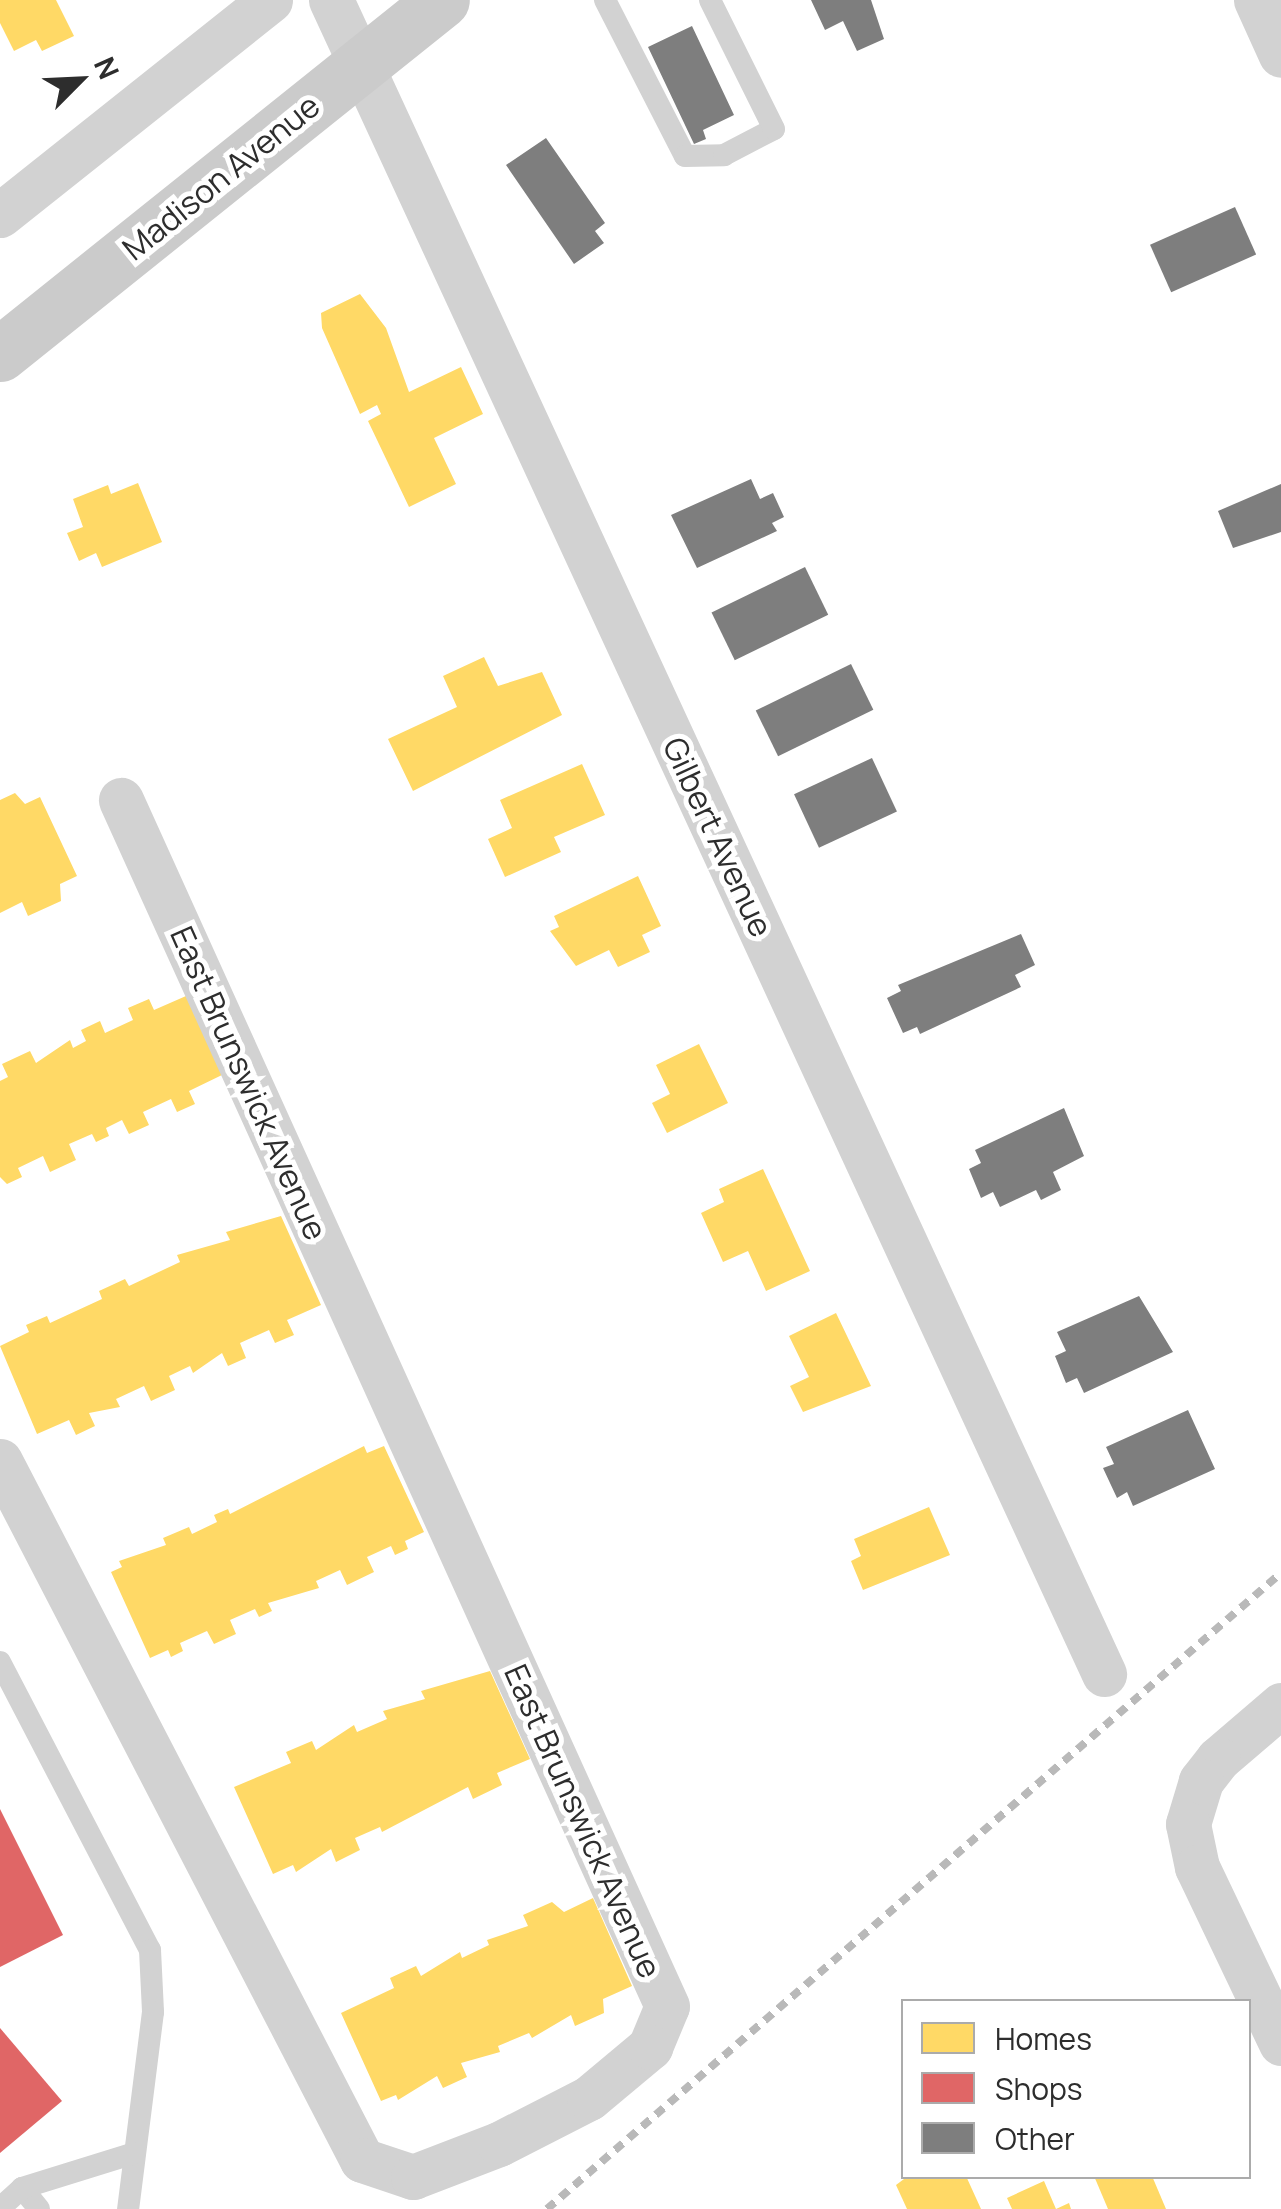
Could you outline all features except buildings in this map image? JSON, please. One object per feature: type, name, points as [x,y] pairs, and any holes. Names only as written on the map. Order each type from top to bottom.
[{"type":"main road","name":"Madison Avenue","points":[[0,354],[442,0]]},
{"type":"street","points":[[0,215],[270,0]]},
{"type":"street","name":"Gilbert Avenue","points":[[331,0],[1104,1674]]},
{"type":"street","points":[[1256,0],[1281,55]]},
{"type":"street","name":"East Brunswick Avenue","points":[[0,1460],[362,2160],[413,2176],[500,2144],[589,2098],[650,2047],[667,2006],[121,800]]},
{"type":"street","points":[[1281,1705],[1218,1759],[1191,1802],[1192,1856],[1281,2043]]},
{"type":"lane","points":[[605,0],[685,156],[724,155],[774,128],[710,0]]},
{"type":"lane","points":[[0,1662],[150,1950],[153,2012],[128,2209]]},
{"type":"lane","points":[[0,2208],[22,2188],[135,2153]]},
{"type":"lane","points":[[22,2188],[39,2209]]},
{"type":"railway","points":[[547,2209],[1281,1573]]}]
